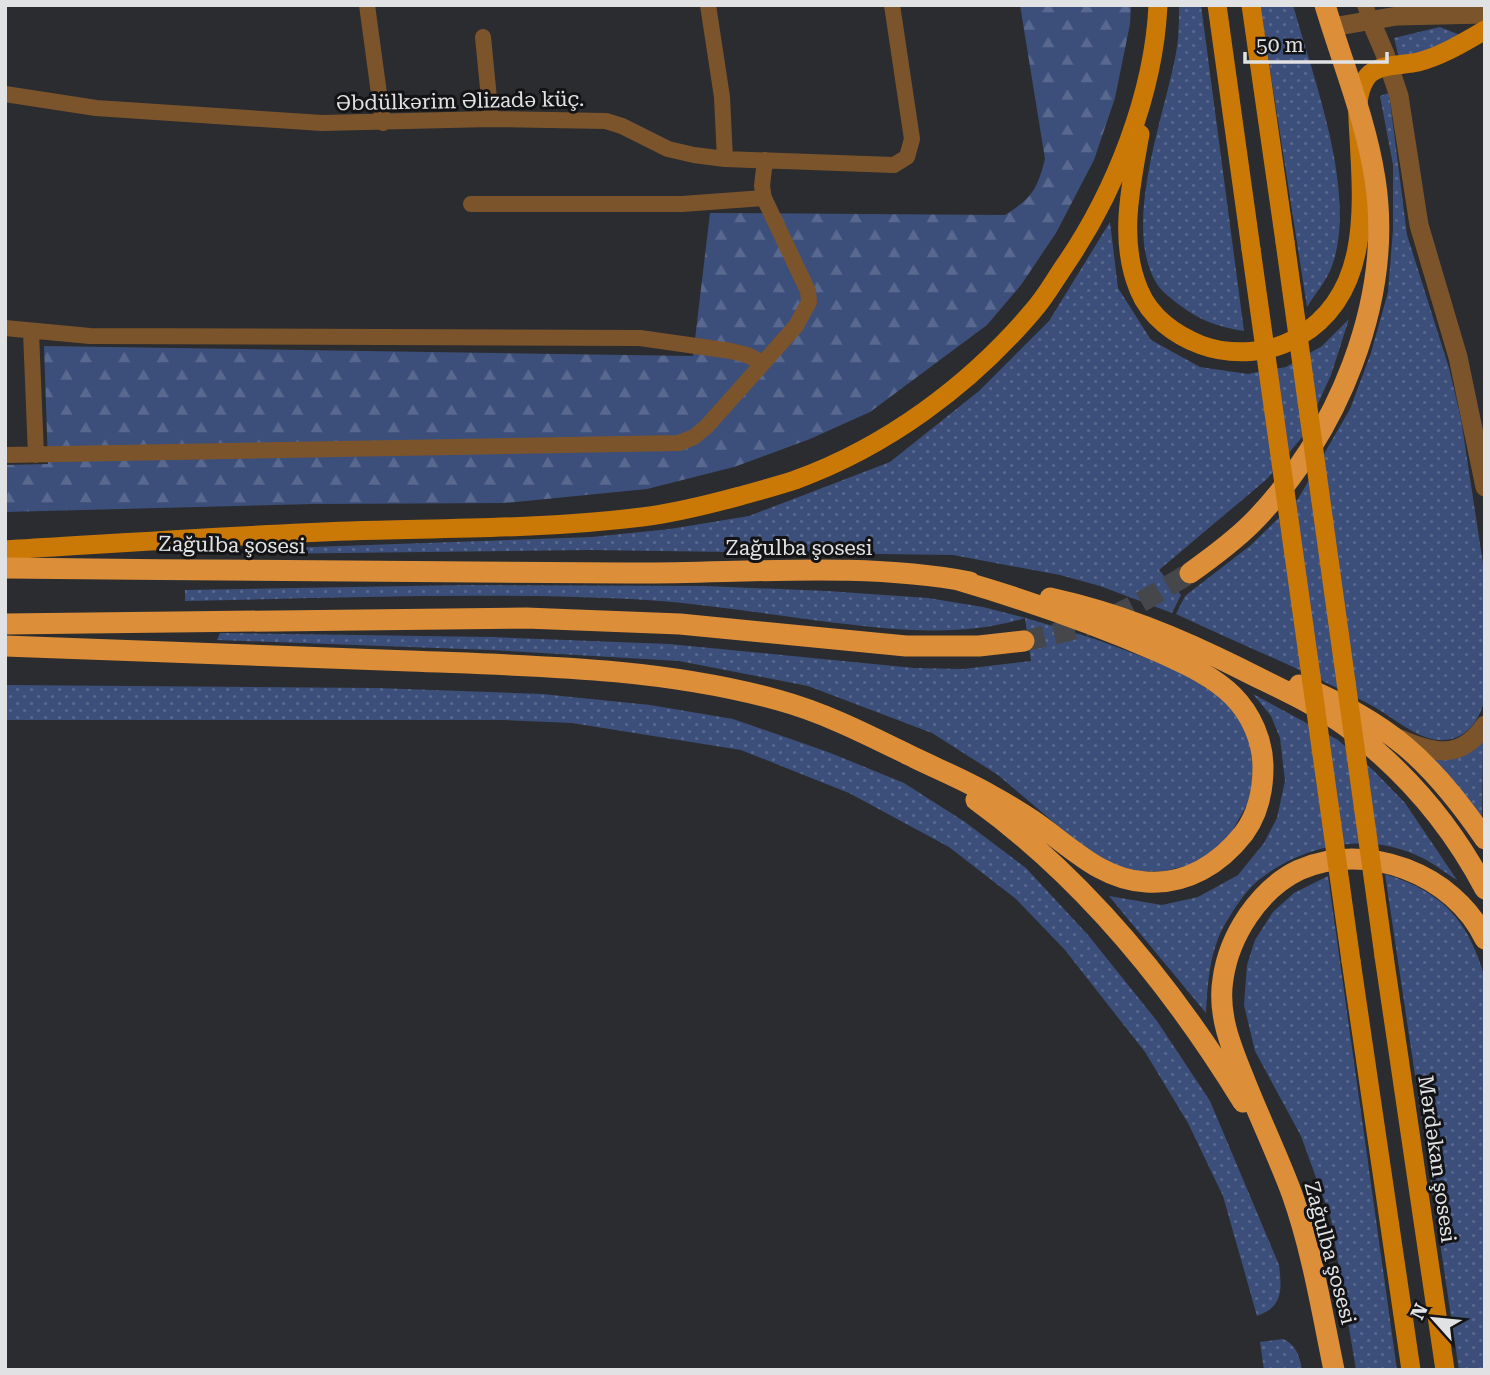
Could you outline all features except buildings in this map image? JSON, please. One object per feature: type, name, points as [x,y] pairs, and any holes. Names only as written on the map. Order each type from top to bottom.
[{"type":"highway","points":[[1190,573],[1227,546],[1275,497],[1302,460],[1349,375],[1368,316],[1378,268],[1379,217],[1376,180],[1358,110],[1325,5]]},
{"type":"highway","name":"Zağulba şosesi","points":[[5,568],[921,574],[1083,605],[1181,639],[1311,705],[1346,726],[1386,759],[1421,795],[1454,837],[1485,889]]},
{"type":"highway","points":[[5,646],[568,667],[720,687],[778,700],[851,726],[996,797],[1105,872],[1141,882],[1181,879],[1208,867],[1228,851],[1247,829],[1258,806],[1263,779],[1263,757],[1258,736],[1248,714],[1233,696],[1216,682],[1182,663],[1100,628],[1024,599],[958,579]]},
{"type":"highway","points":[[5,624],[539,618],[680,624],[906,646],[979,646],[1024,641]]},
{"type":"highway","points":[[1181,639],[1338,701],[1369,718],[1399,739],[1444,785],[1485,839]]},
{"type":"highway","points":[[911,756],[1013,827],[1077,887],[1179,1007],[1218,1061],[1273,1151]]},
{"type":"highway","points":[[1273,1151],[1230,1042],[1221,1000],[1228,958],[1237,934],[1268,894],[1283,880],[1312,865],[1356,859],[1388,864],[1416,873],[1447,892],[1469,913],[1485,939]]},
{"type":"highway","name":"Zağulba şosesi","points":[[1273,1151],[1292,1195],[1334,1370]]},
{"type":"main road","points":[[1157,5],[1157,30],[1130,190],[1127,230],[1131,269],[1140,294],[1154,315],[1175,332],[1219,350],[1251,352],[1291,342],[1314,328],[1332,310],[1344,291],[1356,254],[1360,222],[1362,192],[1358,110],[1359,96],[1366,77],[1377,69],[1419,62],[1485,30]]},
{"type":"main road","points":[[1217,5],[1411,1370]]},
{"type":"main road","name":"Mərdəkan şosesi","points":[[1251,5],[1384,956],[1445,1370]]},
{"type":"main road","points":[[5,550],[326,532],[549,526],[630,519],[694,509],[795,480],[906,424],[947,395],[993,355],[1035,310],[1100,207],[1124,150],[1149,74]]},
{"type":"street","points":[[367,5],[383,123]]},
{"type":"street","points":[[708,5],[722,97],[725,159]]},
{"type":"street","name":"Əbdülkərim Əlizadə küç.","points":[[5,94],[96,108],[322,123],[491,119],[606,121],[680,153],[725,159],[894,165],[907,157],[912,139],[892,5]]},
{"type":"street","points":[[1368,12],[1402,111],[1419,225],[1458,357],[1485,487]]},
{"type":"street","points":[[1332,27],[1368,12],[1485,14]]},
{"type":"street","points":[[483,37],[491,119]]},
{"type":"street","points":[[5,455],[679,443],[694,437],[707,426],[796,326],[809,302],[808,291],[764,198],[762,186],[765,160]]},
{"type":"street","points":[[471,204],[682,204],[764,198]]},
{"type":"street","points":[[5,328],[90,336],[640,338],[731,351],[763,363]]},
{"type":"street","points":[[32,332],[36,455]]},
{"type":"street","points":[[1399,739],[1428,750],[1453,751],[1471,741],[1485,725]]},
{"type":"green space","points":[[1020,5],[1131,5],[1130,24],[1115,98],[1094,160],[1056,233],[1021,285],[987,325],[870,412],[810,439],[734,467],[647,489],[506,503],[314,504],[5,512],[5,465],[48,464],[44,346],[693,356],[710,213],[1005,215],[1032,192],[1045,159]]},
{"type":"green space","points":[[1179,5],[1201,5],[1244,331],[1211,323],[1181,306],[1159,287],[1147,260],[1143,233],[1144,202],[1176,53]]},
{"type":"green space","points":[[1260,5],[1293,5],[1321,100],[1336,171],[1340,205],[1339,237],[1330,271],[1307,307]]},
{"type":"green space","points":[[1440,27],[1460,35],[1445,49],[1399,58],[1394,38]]},
{"type":"green space","points":[[1389,93],[1407,235],[1449,368],[1461,419],[1485,577],[1485,697],[1480,714],[1470,728],[1457,737],[1440,740],[1422,736],[1345,692],[1176,614],[1185,596],[1251,545],[1298,499],[1350,409],[1371,353],[1388,292],[1393,230],[1393,165],[1380,96]]},
{"type":"green space","points":[[1110,222],[1118,288],[1151,340],[1200,367],[1248,374],[1286,367],[1322,346],[1349,319],[1331,375],[1303,436],[1267,479],[1159,570],[1181,595],[1172,613],[1100,586],[1060,575],[953,555],[590,550],[258,554],[256,549],[592,537],[670,529],[749,516],[890,462],[979,391],[1049,321]]},
{"type":"green space","points":[[467,585],[704,586],[827,591],[928,598],[983,607],[1026,618],[1095,639],[1178,670],[1229,703],[1243,722],[1254,749],[1249,801],[1230,835],[1211,853],[1190,865],[1164,871],[1135,872],[1112,865],[1084,848],[998,775],[932,733],[808,686],[679,661],[491,650],[217,640],[220,633],[492,637],[669,644],[914,668],[963,669],[1031,661],[1025,618],[975,628],[923,630],[871,627],[702,605],[630,599],[463,596],[185,601],[185,590]]},
{"type":"green space","points":[[5,685],[377,688],[542,694],[650,705],[733,719],[828,752],[904,783],[965,822],[1026,868],[1088,935],[1157,1021],[1210,1101],[1279,1265],[1279,1296],[1272,1308],[1257,1316],[1223,1196],[1188,1123],[1145,1052],[1065,950],[1016,899],[949,847],[849,793],[741,750],[572,723],[504,720],[5,720]]},
{"type":"green space","points":[[1253,694],[1338,740],[1375,772],[1405,803],[1457,880],[1416,855],[1377,844],[1315,850],[1277,867],[1248,891],[1223,927],[1211,963],[1206,1013],[1109,896],[1162,905],[1198,897],[1238,875],[1264,843],[1277,818],[1285,781],[1280,738],[1271,716]]},
{"type":"green space","points":[[1483,740],[1482,821],[1428,755]]},
{"type":"green space","points":[[1385,874],[1423,890],[1450,911],[1470,940],[1485,978],[1485,1370],[1459,1370]]},
{"type":"green space","points":[[1328,876],[1397,1370],[1356,1370],[1331,1219],[1301,1136],[1255,1051],[1244,1005],[1247,965],[1255,940],[1273,912],[1294,893]]},
{"type":"green space","points":[[1283,1339],[1297,1352],[1302,1370],[1264,1370],[1260,1342]]},
{"type":"tunnel","points":[[1024,641],[1108,618],[1140,603],[1190,573]]}]
